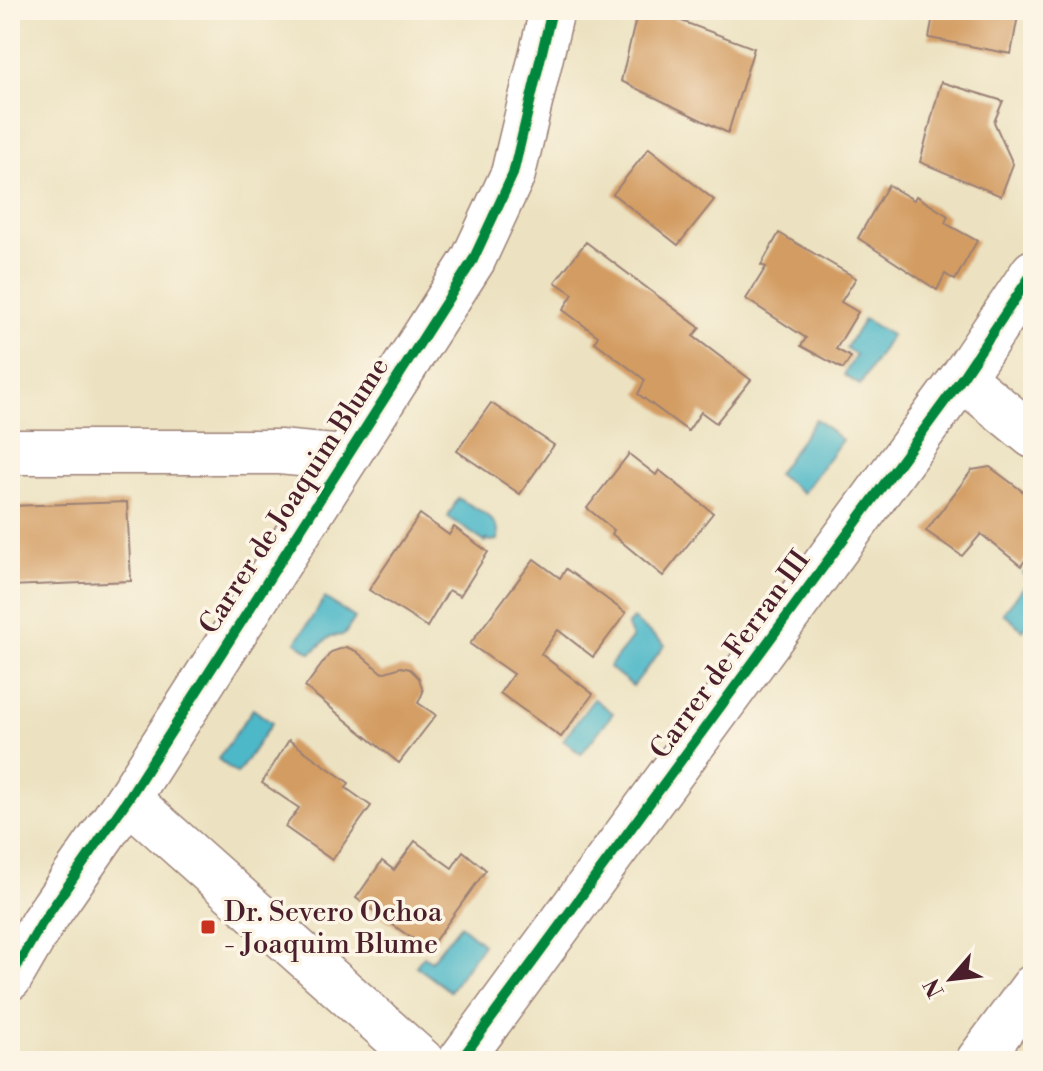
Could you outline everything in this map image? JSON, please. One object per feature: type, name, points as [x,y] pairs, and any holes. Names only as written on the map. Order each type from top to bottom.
[{"type":"street","name":"Carrer de Joaquim Blume","points":[[10,978],[42,923],[128,799],[473,260],[513,174],[552,10]]},
{"type":"street","name":"Carrer de Ferran III","points":[[460,1061],[962,378],[1033,272]]},
{"type":"street","points":[[962,378],[1033,436]]},
{"type":"street","points":[[10,452],[279,452],[344,458]]},
{"type":"street","points":[[128,799],[422,1061]]},
{"type":"street","points":[[978,1061],[1033,987]]},
{"type":"water","points":[[864,319],[891,335],[860,385],[844,375],[856,355],[846,348]]},
{"type":"water","points":[[816,419],[842,440],[803,493],[777,474]]},
{"type":"water","points":[[458,498],[492,520],[498,540],[487,539],[485,542],[448,517]]},
{"type":"water","points":[[1032,570],[1033,617],[1023,630],[1003,613],[1027,583],[1023,573]]},
{"type":"water","points":[[325,598],[355,618],[344,635],[331,636],[311,653],[296,642]]},
{"type":"water","points":[[633,619],[665,645],[633,686],[609,667],[632,638],[627,626]]},
{"type":"water","points":[[594,699],[613,713],[581,754],[563,740]]},
{"type":"water","points":[[253,709],[272,723],[237,774],[218,759]]},
{"type":"water","points":[[460,925],[483,944],[450,991],[416,966],[424,956],[431,961]]},
{"type":"building","points":[[638,10],[652,10],[754,48],[728,133],[621,81]]},
{"type":"building","points":[[934,10],[1019,10],[1011,54],[929,38]]},
{"type":"building","points":[[941,82],[1003,101],[994,122],[1013,164],[1001,196],[920,162]]},
{"type":"building","points":[[649,148],[714,200],[678,245],[613,194]]},
{"type":"building","points":[[888,185],[914,200],[916,196],[948,216],[945,223],[977,241],[955,280],[945,274],[937,290],[858,238]]},
{"type":"building","points":[[779,233],[856,278],[841,302],[858,312],[836,349],[851,357],[843,369],[801,346],[806,338],[746,299],[766,267],[761,265]]},
{"type":"building","points":[[586,242],[700,328],[693,336],[751,380],[716,423],[701,412],[688,431],[638,394],[645,380],[595,342],[598,336],[563,310],[573,294],[555,282]]},
{"type":"building","points":[[491,403],[554,445],[520,494],[457,451]]},
{"type":"building","points":[[629,454],[656,475],[659,470],[713,513],[663,576],[612,534],[614,530],[587,508]]},
{"type":"building","points":[[990,467],[1033,499],[1033,549],[1021,566],[981,534],[962,556],[926,531],[972,470]]},
{"type":"building","points":[[127,502],[131,581],[10,586],[10,506]]},
{"type":"building","points":[[420,514],[449,535],[454,527],[488,552],[460,596],[449,590],[427,627],[369,590]]},
{"type":"building","points":[[534,559],[560,578],[566,569],[626,613],[593,657],[558,630],[541,654],[593,694],[561,737],[500,693],[513,674],[470,644]]},
{"type":"building","points":[[346,647],[356,651],[382,673],[401,667],[410,669],[419,678],[423,692],[418,703],[436,715],[399,763],[305,687],[331,652]]},
{"type":"building","points":[[289,740],[349,783],[346,788],[371,806],[332,860],[285,827],[299,808],[262,783]]},
{"type":"building","points":[[415,841],[452,868],[463,851],[486,870],[428,950],[356,898],[382,861],[394,870]]},
{"type":"cycle path","points":[[10,978],[42,923],[128,799],[473,260],[513,174],[552,10]]},
{"type":"cycle path","points":[[460,1061],[962,378],[1033,272]]},
{"type":"place","name":"Dr. Severo Ochoa - Joaquim Blume","points":[[208,927]]}]
